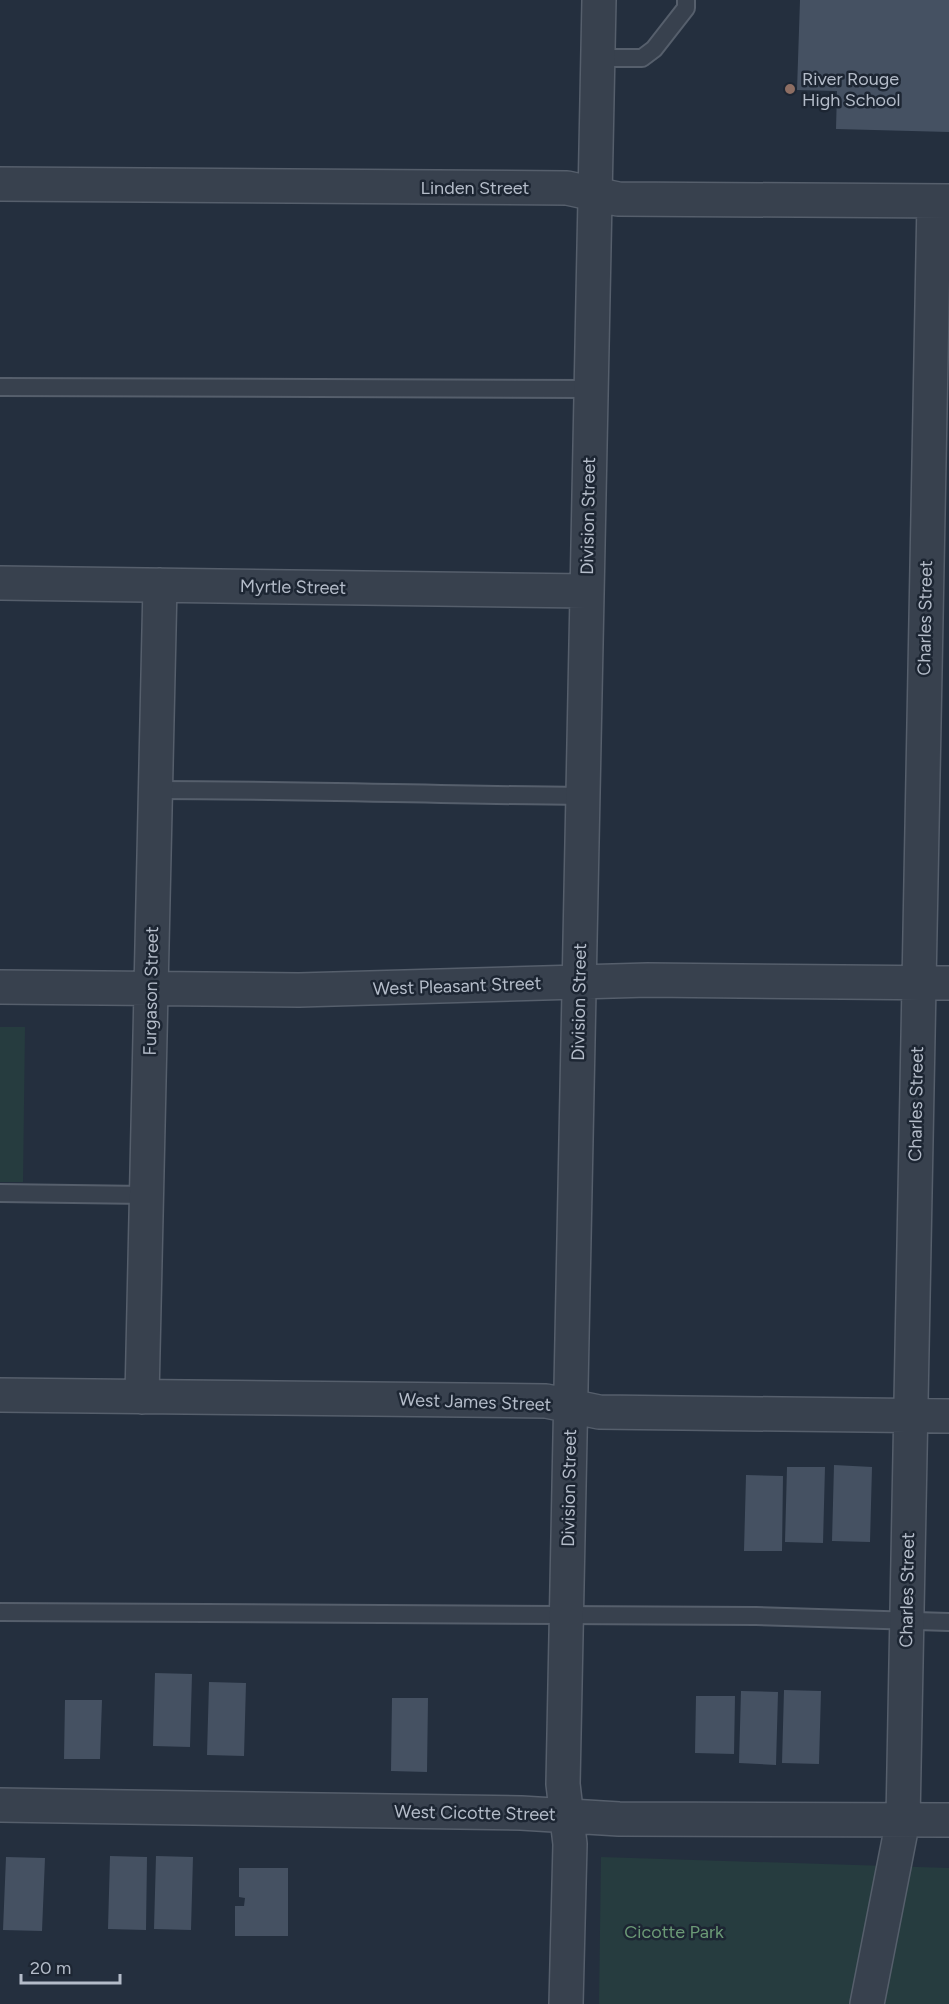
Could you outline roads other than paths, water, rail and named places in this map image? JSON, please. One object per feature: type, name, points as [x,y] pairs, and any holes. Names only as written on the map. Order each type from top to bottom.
[{"type":"street","name":"Division Street","points":[[566,2004],[570,1844],[563,1784],[599,0]]},
{"type":"street","name":"Linden Street","points":[[0,184],[567,189],[618,199],[942,201]]},
{"type":"street","name":"Charles Street","points":[[867,2004],[903,1820],[910,1415],[933,983],[942,201]]},
{"type":"street","name":"Myrtle Street","points":[[0,583],[587,591]]},
{"type":"street","name":"Furgason Street","points":[[142,1397],[160,585]]},
{"type":"street","name":"West Pleasant Street","points":[[0,987],[299,990],[660,980],[933,983]]},
{"type":"street","name":"West James Street","points":[[0,1395],[546,1401],[599,1412],[949,1416]]},
{"type":"street","name":"West Cicotte Street","points":[[0,1805],[521,1813],[619,1819],[949,1820]]},
{"type":"lane","points":[[598,57],[642,58],[654,49],[686,8],[686,0]]},
{"type":"lane","points":[[0,387],[591,389]]},
{"type":"lane","points":[[155,790],[583,796]]},
{"type":"lane","points":[[0,1193],[146,1195]]},
{"type":"lane","points":[[0,1612],[756,1616],[949,1622]]},
{"type":"place","name":"River Rouge High School","points":[[790,89]]},
{"type":"park label","name":"Cicotte Park","points":[[674,1932]]}]
